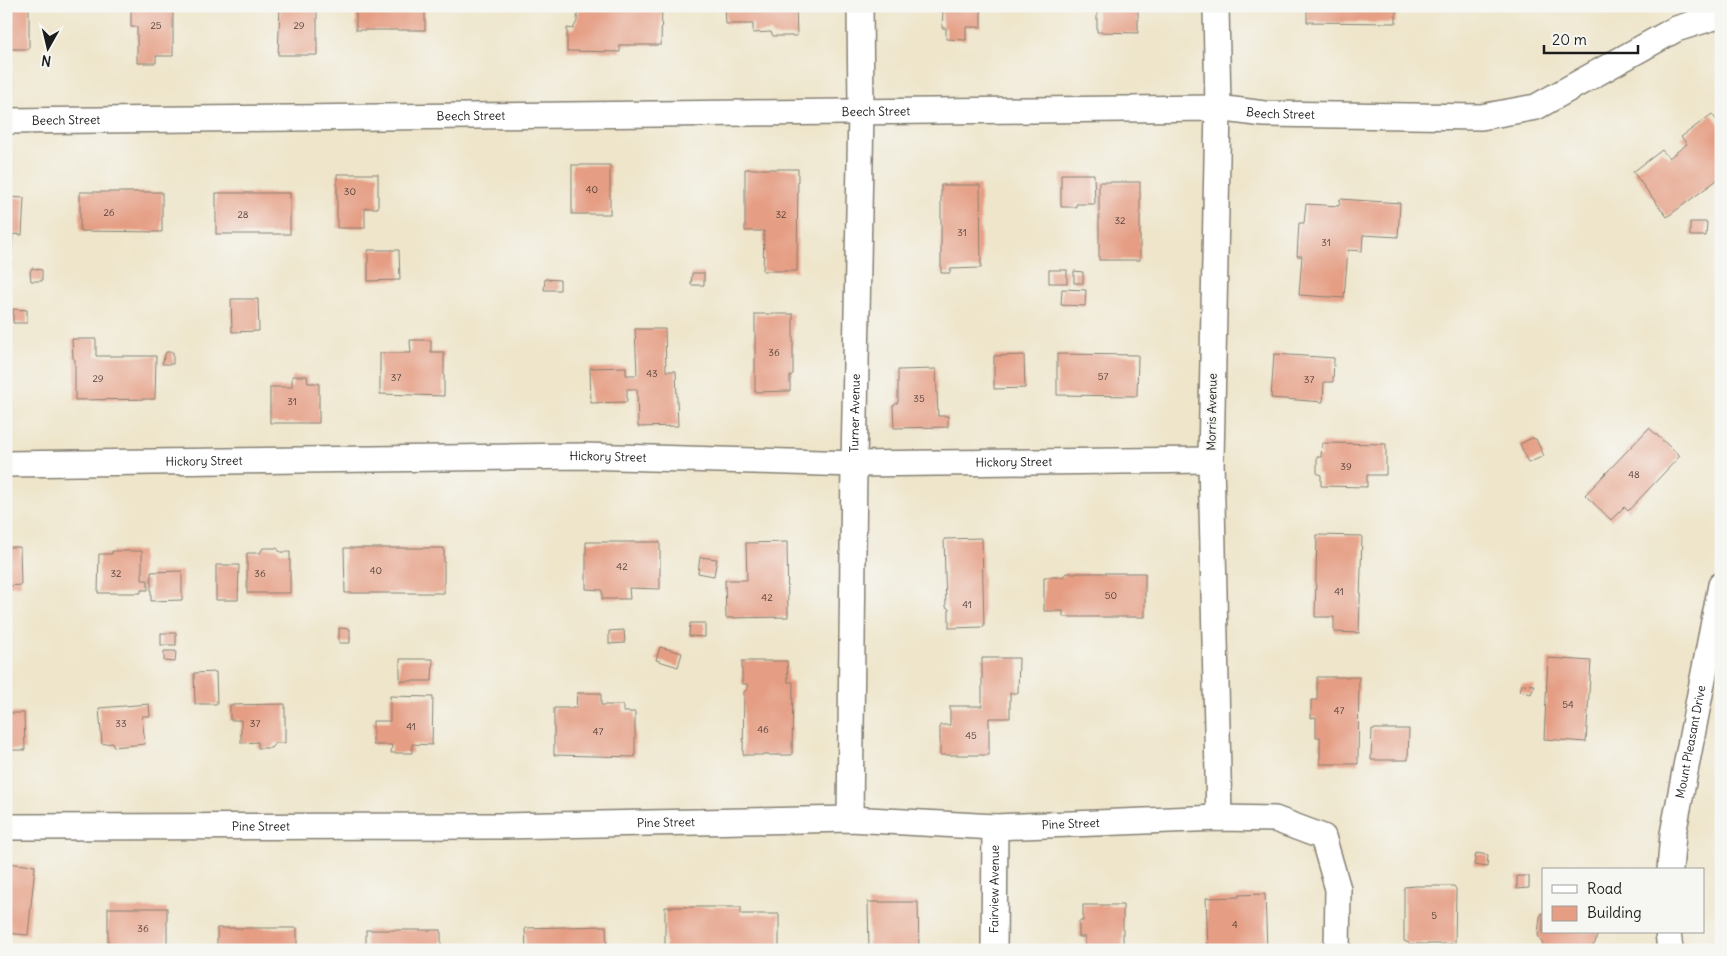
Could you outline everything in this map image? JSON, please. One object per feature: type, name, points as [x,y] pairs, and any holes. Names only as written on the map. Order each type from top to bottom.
[{"type":"street","name":"Turner Avenue","points":[[850,819],[854,464],[861,112],[860,6]]},
{"type":"street","name":"Morris Avenue","points":[[1216,6],[1218,108],[1211,460],[1218,818]]},
{"type":"street","name":"Beech Street","points":[[6,122],[1218,108],[1264,114],[1481,118],[1536,107],[1676,29],[1721,15]]},
{"type":"street","name":"Hickory Street","points":[[6,464],[583,456],[854,464],[1211,460]]},
{"type":"street","name":"Mount Pleasant Drive","points":[[1670,868],[1673,834],[1721,584]]},
{"type":"street","name":"Pine Street","points":[[6,828],[491,826],[850,819],[995,827],[1218,818],[1275,819],[1323,837],[1338,889],[1337,950]]},
{"type":"street","name":"Fairview Avenue","points":[[994,950],[995,827]]},
{"type":"street","points":[[1668,934],[1670,950]]},
{"type":"building","points":[[6,6],[29,6],[29,49],[6,49]]},
{"type":"building","points":[[131,6],[173,6],[173,56],[156,56],[156,63],[137,63],[137,27],[131,27]]},
{"type":"building","points":[[280,6],[317,6],[317,55],[278,55]]},
{"type":"building","points":[[356,6],[425,6],[425,30],[356,30]]},
{"type":"building","points":[[578,6],[662,6],[661,45],[620,45],[620,52],[567,51],[567,28],[573,29],[577,21]]},
{"type":"building","points":[[725,6],[796,6],[797,36],[773,36],[771,32],[753,33],[753,24],[726,24]]},
{"type":"building","points":[[937,6],[981,6],[981,27],[966,27],[966,40],[946,39],[946,28],[942,28],[943,11],[937,11]]},
{"type":"building","points":[[1097,6],[1138,6],[1138,33],[1097,32]]},
{"type":"building","points":[[1307,6],[1396,6],[1396,23],[1307,22]]},
{"type":"building","points":[[1712,114],[1721,126],[1721,177],[1667,217],[1633,172],[1662,150],[1669,158],[1687,144],[1681,137]]},
{"type":"building","points":[[572,165],[610,165],[610,214],[572,214]]},
{"type":"building","points":[[745,169],[798,169],[797,271],[763,271],[764,231],[745,231]]},
{"type":"building","points":[[337,174],[378,174],[378,208],[365,208],[365,228],[337,228]]},
{"type":"building","points":[[1061,174],[1094,174],[1095,204],[1076,204],[1076,207],[1061,207]]},
{"type":"building","points":[[1099,182],[1140,182],[1140,260],[1099,260]]},
{"type":"building","points":[[941,185],[980,185],[981,268],[950,269],[950,273],[941,273]]},
{"type":"building","points":[[80,192],[162,192],[162,232],[80,231]]},
{"type":"building","points":[[216,193],[290,193],[290,234],[216,234]]},
{"type":"building","points":[[6,197],[24,198],[22,235],[13,234],[11,265],[6,264]]},
{"type":"building","points":[[1340,199],[1400,203],[1398,237],[1363,235],[1362,251],[1348,250],[1344,298],[1299,295],[1302,256],[1297,256],[1299,223],[1304,223],[1306,204],[1339,206]]},
{"type":"building","points":[[1690,222],[1707,222],[1706,236],[1690,236]]},
{"type":"building","points":[[368,250],[399,250],[400,280],[368,281]]},
{"type":"building","points":[[32,268],[42,270],[42,281],[31,281],[30,272]]},
{"type":"building","points":[[1049,270],[1067,270],[1067,283],[1049,283]]},
{"type":"building","points":[[1074,271],[1083,272],[1083,283],[1074,283]]},
{"type":"building","points":[[692,273],[704,273],[704,285],[691,285]]},
{"type":"building","points":[[545,279],[560,280],[560,290],[544,290]]},
{"type":"building","points":[[1062,289],[1086,290],[1085,306],[1061,305]]},
{"type":"building","points":[[231,299],[258,299],[259,331],[232,332]]},
{"type":"building","points":[[13,309],[27,310],[27,323],[13,323]]},
{"type":"building","points":[[755,314],[793,314],[793,374],[790,376],[790,391],[755,392]]},
{"type":"building","points":[[635,329],[665,329],[666,371],[676,371],[678,426],[638,427],[637,389],[627,389],[627,402],[591,403],[590,368],[626,367],[626,375],[637,375]]},
{"type":"building","points":[[72,339],[96,339],[96,356],[156,356],[155,399],[75,400],[75,360],[73,358]]},
{"type":"building","points":[[410,340],[431,340],[431,352],[444,352],[444,396],[380,394],[380,353],[411,353]]},
{"type":"building","points":[[166,352],[173,352],[173,364],[162,364]]},
{"type":"building","points":[[1057,354],[1138,355],[1137,396],[1057,395]]},
{"type":"building","points":[[1274,354],[1334,358],[1333,382],[1324,382],[1323,402],[1271,398]]},
{"type":"building","points":[[1024,355],[1025,388],[994,389],[994,356]]},
{"type":"building","points":[[936,369],[938,416],[948,416],[948,427],[894,428],[893,406],[898,402],[898,370]]},
{"type":"building","points":[[292,376],[307,376],[308,383],[319,383],[319,423],[270,423],[270,387],[292,387]]},
{"type":"building","points":[[1649,428],[1680,456],[1628,511],[1624,507],[1611,520],[1585,495]]},
{"type":"building","points":[[1532,438],[1536,439],[1544,456],[1528,463],[1520,444]]},
{"type":"building","points":[[1322,443],[1386,444],[1386,475],[1367,475],[1367,487],[1321,486],[1321,475],[1317,473],[1317,457],[1321,457]]},
{"type":"building","points":[[1317,535],[1362,536],[1359,633],[1334,632],[1334,617],[1315,617]]},
{"type":"building","points":[[982,538],[984,627],[949,628],[949,609],[946,607],[944,539]]},
{"type":"building","points":[[586,542],[660,542],[660,589],[629,588],[630,599],[602,599],[602,590],[586,589]]},
{"type":"building","points":[[787,542],[788,617],[726,618],[725,580],[747,580],[746,543]]},
{"type":"building","points":[[6,547],[20,547],[21,585],[6,586]]},
{"type":"building","points":[[263,548],[277,548],[280,552],[290,552],[290,593],[247,593],[247,553],[260,553]]},
{"type":"building","points":[[344,548],[444,548],[444,593],[345,593]]},
{"type":"building","points":[[112,551],[142,551],[142,580],[148,580],[148,590],[141,590],[141,593],[98,593],[99,554],[112,554]]},
{"type":"building","points":[[700,557],[717,559],[714,576],[698,573]]},
{"type":"building","points":[[216,565],[239,565],[238,600],[216,600]]},
{"type":"building","points":[[182,571],[182,600],[151,601],[151,572]]},
{"type":"building","points":[[1066,573],[1145,573],[1145,617],[1063,617],[1063,611],[1044,611],[1044,577],[1063,577]]},
{"type":"building","points":[[690,623],[705,623],[705,637],[689,636]]},
{"type":"building","points":[[339,628],[350,629],[350,643],[339,643]]},
{"type":"building","points":[[624,630],[625,643],[609,644],[609,631]]},
{"type":"building","points":[[161,633],[176,633],[176,645],[161,645]]},
{"type":"building","points":[[660,647],[682,653],[678,667],[656,660]]},
{"type":"building","points":[[164,651],[176,651],[175,662],[164,661]]},
{"type":"building","points":[[982,658],[1019,658],[1018,693],[1010,693],[1010,718],[989,718],[989,755],[940,755],[940,725],[950,725],[950,706],[982,706]]},
{"type":"building","points":[[1548,658],[1591,661],[1586,742],[1544,739]]},
{"type":"building","points":[[400,659],[433,659],[432,681],[400,681]]},
{"type":"building","points":[[742,661],[787,661],[788,682],[793,682],[792,755],[743,755],[744,692],[747,689],[747,684],[742,684]]},
{"type":"building","points":[[216,672],[217,704],[195,704],[194,673]]},
{"type":"building","points":[[1317,677],[1359,677],[1358,764],[1320,764],[1320,737],[1316,737],[1316,717],[1311,718],[1311,700],[1317,700]]},
{"type":"building","points":[[1522,684],[1535,685],[1531,694],[1520,691]]},
{"type":"building","points":[[577,693],[601,693],[601,705],[623,705],[623,712],[635,712],[635,757],[554,755],[554,708],[576,708]]},
{"type":"building","points":[[390,696],[433,697],[432,745],[412,744],[412,753],[391,753],[392,745],[373,745],[373,721],[390,721]]},
{"type":"building","points":[[149,704],[150,716],[142,716],[145,744],[113,747],[113,743],[102,744],[99,708]]},
{"type":"building","points":[[285,704],[285,743],[275,743],[271,748],[258,748],[258,742],[241,743],[241,720],[230,720],[230,705]]},
{"type":"building","points":[[6,713],[24,713],[25,750],[6,750]]},
{"type":"building","points":[[1372,729],[1409,729],[1408,760],[1371,760]]},
{"type":"building","points":[[1476,853],[1488,855],[1487,867],[1474,865]]},
{"type":"building","points":[[6,863],[35,866],[28,935],[6,933]]},
{"type":"building","points":[[1517,876],[1529,876],[1529,888],[1517,889]]},
{"type":"building","points":[[1454,886],[1456,889],[1455,944],[1411,944],[1404,941],[1404,887]]},
{"type":"building","points":[[1265,894],[1267,950],[1208,950],[1206,898]]},
{"type":"building","points":[[868,902],[918,902],[919,950],[869,950]]},
{"type":"building","points":[[1083,905],[1123,905],[1123,950],[1085,950],[1085,937],[1079,937],[1079,921],[1083,921]]},
{"type":"building","points":[[665,907],[741,907],[741,914],[779,914],[779,950],[665,950]]},
{"type":"building","points":[[108,908],[167,908],[167,948],[108,948]]},
{"type":"building","points":[[1542,914],[1542,934],[1597,934],[1595,943],[1589,950],[1547,950],[1538,935]]},
{"type":"building","points":[[606,926],[607,950],[526,950],[525,928]]},
{"type":"building","points":[[217,928],[297,928],[297,950],[217,950]]},
{"type":"building","points":[[366,930],[441,930],[441,950],[366,950]]}]
